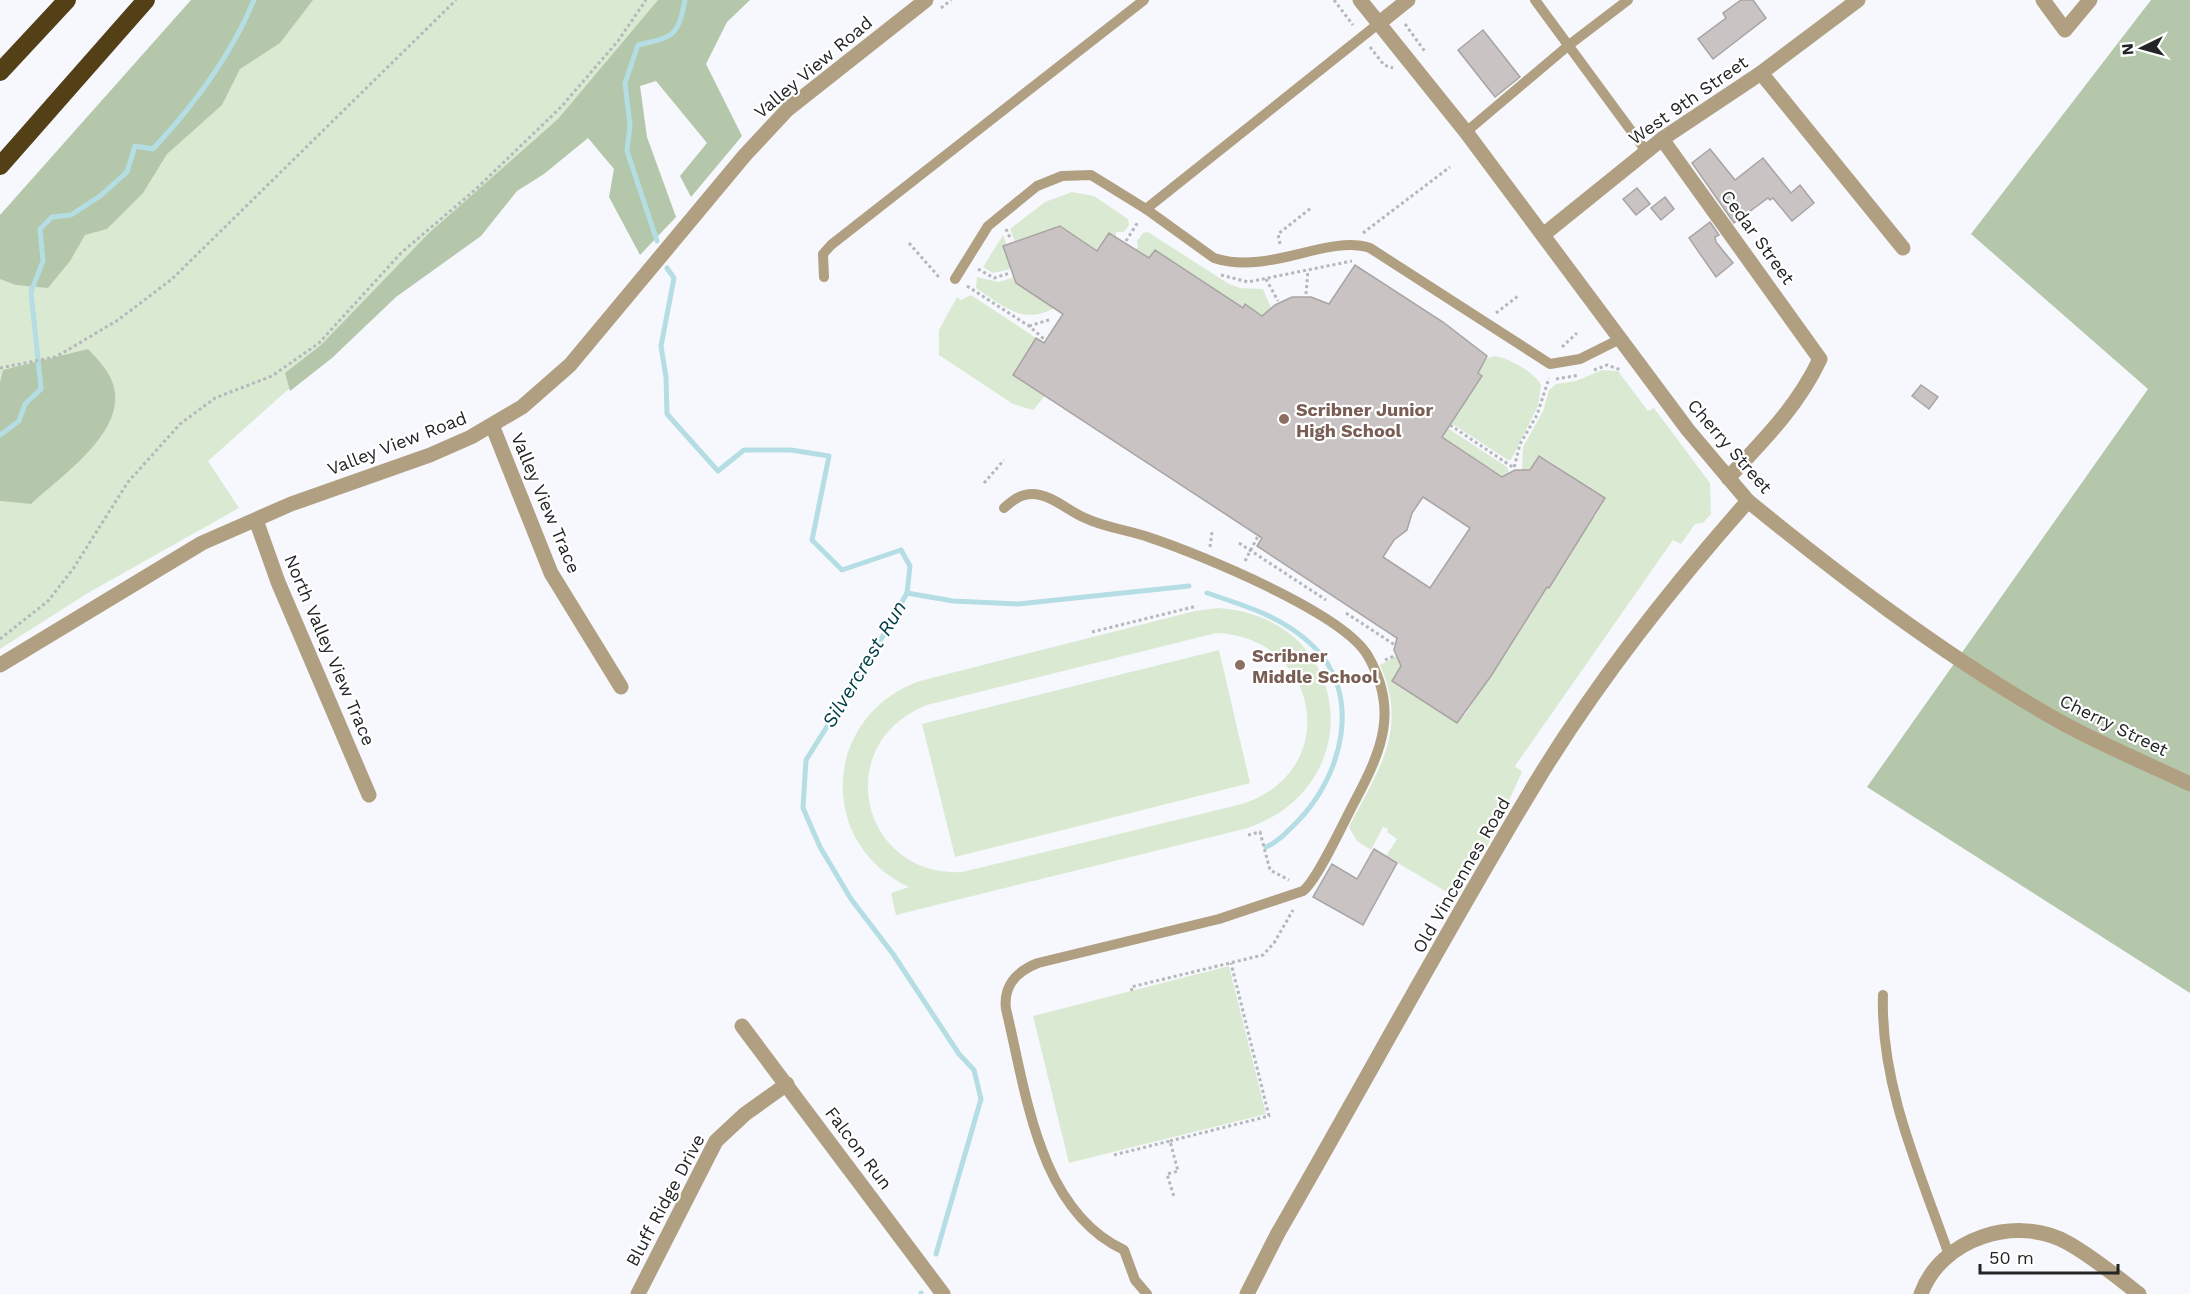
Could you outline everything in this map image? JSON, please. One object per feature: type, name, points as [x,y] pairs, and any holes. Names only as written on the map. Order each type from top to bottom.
[{"type":"highway","points":[[0,72],[67,0]]},
{"type":"highway","points":[[0,166],[146,0]]},
{"type":"street","name":"Valley View Road","points":[[0,665],[202,543],[291,504],[430,455],[492,425],[548,387],[570,365],[745,155],[788,109],[837,68],[926,0]]},
{"type":"street","name":"Cherry Street","points":[[1360,0],[1466,132],[1688,430],[1748,501],[1841,574],[1983,674],[2039,710],[2190,784]]},
{"type":"street","points":[[1377,24],[1408,0]]},
{"type":"street","name":"West 9th Street","points":[[1543,235],[1662,138],[1761,73],[1858,0]]},
{"type":"street","points":[[2043,0],[2065,30],[2090,0]]},
{"type":"street","points":[[1761,73],[1903,248]]},
{"type":"street","name":"Cedar Street","points":[[1662,138],[1820,359],[1811,379],[1773,432],[1728,478]]},
{"type":"street","name":"Valley View Trace","points":[[492,425],[551,573],[621,687]]},
{"type":"street","name":"Old Vincennes Road","points":[[1247,1294],[1278,1233],[1536,782],[1608,676],[1668,594],[1748,501]]},
{"type":"street","name":"North Valley View Trace","points":[[256,520],[278,582],[369,795]]},
{"type":"street","name":"Falcon Run","points":[[742,1026],[943,1294]]},
{"type":"street","name":"Bluff Ridge Drive","points":[[638,1294],[716,1141],[745,1114],[787,1084]]},
{"type":"street","points":[[1922,1292],[1931,1275],[1949,1255],[1981,1237],[1997,1233],[2032,1231],[2067,1242],[2139,1294]]},
{"type":"lane","points":[[824,277],[823,254],[831,245],[1144,0]]},
{"type":"lane","points":[[1535,0],[1647,151]]},
{"type":"lane","points":[[1466,132],[1569,45],[1628,0]]},
{"type":"lane","points":[[1146,209],[1377,24]]},
{"type":"lane","points":[[955,279],[988,226],[1037,186],[1062,176],[1091,175],[1146,209],[1214,258],[1240,263],[1282,259],[1348,244],[1360,245],[1388,259],[1550,364],[1580,359],[1620,339]]},
{"type":"lane","points":[[1004,508],[1025,495],[1042,496],[1086,519],[1178,548],[1287,597],[1344,630],[1363,648],[1381,685],[1386,709],[1380,749],[1305,890],[1230,916],[1038,963],[1019,972],[1009,986],[1006,1010],[1043,1156],[1060,1188],[1093,1231],[1105,1241],[1124,1250],[1136,1280],[1147,1294]]},
{"type":"lane","points":[[1883,995],[1882,1022],[1900,1115],[1949,1255]]},
{"type":"path","points":[[0,368],[55,357],[118,320],[172,279],[456,0]]},
{"type":"path","points":[[0,639],[48,601],[73,569],[128,482],[180,424],[215,398],[272,376],[319,344],[401,253],[476,189],[561,107],[618,41],[646,0]]},
{"type":"path","points":[[1334,0],[1384,65],[1394,68]]},
{"type":"path","points":[[1360,245],[1364,231],[1450,167]]},
{"type":"path","points":[[1285,275],[1278,234],[1311,208]]},
{"type":"path","points":[[1126,241],[1138,222]]},
{"type":"path","points":[[1006,229],[1011,240]]},
{"type":"path","points":[[909,243],[938,276]]},
{"type":"path","points":[[978,269],[994,278],[1010,273]]},
{"type":"path","points":[[1306,294],[1309,270]]},
{"type":"path","points":[[1266,279],[1278,301]]},
{"type":"path","points":[[968,287],[1029,326],[1044,339]]},
{"type":"path","points":[[1483,322],[1518,296]]},
{"type":"path","points":[[1029,326],[1052,319]]},
{"type":"path","points":[[1603,349],[1611,366]]},
{"type":"path","points":[[1591,371],[1607,365],[1619,368],[1625,374]]},
{"type":"path","points":[[1450,425],[1514,468],[1520,444],[1537,415],[1548,378],[1559,379],[1585,373]]},
{"type":"path","points":[[984,483],[1004,460]]},
{"type":"path","points":[[1240,575],[1249,550],[1258,536]]},
{"type":"path","points":[[1239,543],[1327,601]]},
{"type":"path","points":[[1092,632],[1197,606]]},
{"type":"path","points":[[1337,607],[1395,645]]},
{"type":"path","points":[[1254,827],[1255,833]]},
{"type":"path","points":[[1132,991],[1131,987],[1231,963],[1269,951],[1305,890],[1270,870],[1260,832],[1248,835]]},
{"type":"path","points":[[1114,1155],[1269,1116],[1231,963]]},
{"type":"path","points":[[1170,1141],[1178,1171],[1167,1174],[1173,1197]]},
{"type":"green space","points":[[191,0],[313,0],[280,43],[240,69],[222,105],[167,154],[143,193],[107,229],[85,235],[70,261],[48,288],[16,285],[0,279],[0,215]]},
{"type":"green space","points":[[221,0],[678,0],[591,119],[208,461],[239,508],[88,593],[0,649],[0,243]]},
{"type":"green space","points":[[658,0],[750,0],[727,22],[706,64],[742,136],[691,197],[680,176],[707,143],[656,81],[640,86],[647,137],[676,217],[640,255],[609,197],[614,169],[588,138],[544,174],[517,191],[481,236],[396,297],[332,358],[290,391],[285,373],[321,345],[429,233],[558,119]]},
{"type":"green space","points":[[2151,0],[2190,0],[2190,993],[1867,787],[2148,389],[1971,234]]},
{"type":"green space","points":[[1072,192],[1094,196],[1128,219],[1129,225],[1124,232],[1116,232],[1116,237],[1109,233],[1097,251],[1060,226],[1015,242],[1010,229],[1045,202]]},
{"type":"green space","points":[[1148,232],[1229,284],[1240,288],[1263,289],[1271,308],[1268,311],[1281,328],[1245,305],[1243,308],[1155,250],[1149,258],[1134,249],[1138,248],[1137,241],[1143,233]]},
{"type":"green space","points":[[1003,235],[1007,245],[1003,246],[1011,269],[993,273],[983,267]]},
{"type":"green space","points":[[977,277],[999,282],[1014,277],[1016,283],[1054,308],[1032,315],[1013,311],[976,288]]},
{"type":"green space","points":[[971,295],[1036,338],[1013,374],[1045,396],[1033,410],[1013,404],[939,355],[939,330],[957,297],[961,300]]},
{"type":"green space","points":[[88,349],[104,367],[114,388],[115,405],[110,421],[88,453],[31,504],[0,501],[0,382],[3,370]]},
{"type":"green space","points":[[1494,356],[1520,366],[1541,385],[1538,406],[1511,460],[1451,423],[1481,376],[1478,373],[1485,359]]},
{"type":"green space","points":[[1602,370],[1618,371],[1648,411],[1654,408],[1710,483],[1711,514],[1703,523],[1695,524],[1681,544],[1673,540],[1515,766],[1522,772],[1491,839],[1457,898],[1386,856],[1397,839],[1387,832],[1388,829],[1383,827],[1371,850],[1357,841],[1349,827],[1379,768],[1391,730],[1388,688],[1380,665],[1396,656],[1403,664],[1392,681],[1457,723],[1466,713],[1595,517],[1604,499],[1539,456],[1528,473],[1522,470],[1523,447],[1543,411],[1549,390],[1556,384],[1576,381]]},
{"type":"green space","points":[[1443,425],[1507,467],[1509,472],[1503,478],[1434,432]]},
{"type":"green space","points":[[1218,608],[1263,618],[1296,640],[1319,670],[1330,704],[1329,741],[1315,776],[1288,806],[1248,828],[896,915],[891,893],[909,887],[879,867],[857,841],[846,811],[843,780],[849,750],[864,721],[888,698],[920,681],[1195,611]],"holes":[[[1216,633],[1251,640],[1278,657],[1297,680],[1306,708],[1306,736],[1296,764],[1274,787],[1242,804],[962,872],[927,868],[900,853],[881,831],[870,805],[869,776],[877,748],[896,723],[927,705]]]},
{"type":"green space","points":[[1219,650],[1250,783],[955,857],[922,724]]},
{"type":"green space","points":[[1229,966],[1266,1114],[1069,1163],[1033,1016]]},
{"type":"building","points":[[1741,0],[1753,0],[1766,18],[1713,59],[1698,39],[1726,18],[1723,13]]},
{"type":"building","points":[[1483,30],[1520,77],[1495,97],[1458,50]]},
{"type":"building","points":[[1710,149],[1735,180],[1763,158],[1791,193],[1800,185],[1814,203],[1792,221],[1773,198],[1770,200],[1768,198],[1734,223],[1692,163]]},
{"type":"building","points":[[1637,188],[1650,204],[1636,215],[1623,199]]},
{"type":"building","points":[[1665,197],[1674,209],[1661,220],[1651,208]]},
{"type":"building","points":[[1710,222],[1719,235],[1715,237],[1716,242],[1733,263],[1716,277],[1689,238]]},
{"type":"building","points":[[1060,226],[1097,251],[1109,233],[1149,258],[1155,250],[1243,308],[1245,304],[1262,316],[1275,305],[1292,297],[1311,297],[1329,304],[1355,265],[1443,322],[1487,356],[1478,373],[1482,376],[1442,437],[1502,477],[1515,470],[1530,470],[1539,456],[1605,498],[1549,588],[1547,587],[1491,676],[1457,723],[1392,681],[1401,666],[1394,650],[1397,638],[1257,546],[1262,538],[1013,375],[1036,338],[1044,343],[1063,314],[1016,283],[1003,246]],"holes":[[[1423,497],[1470,528],[1430,588],[1383,557],[1394,540],[1407,530],[1412,513]]]},
{"type":"building","points":[[1921,385],[1938,397],[1929,409],[1912,396]]},
{"type":"building","points":[[1374,849],[1397,863],[1363,925],[1313,897],[1332,864],[1357,879]]},
{"type":"waterway","points":[[0,435],[19,421],[25,404],[41,389],[31,292],[43,261],[40,229],[52,217],[71,215],[100,196],[127,172],[135,146],[153,149],[183,115],[223,60],[254,0]]},
{"type":"waterway","name":"Silvercrest Run","points":[[657,241],[627,151],[630,125],[625,83],[638,45],[659,40],[672,33],[680,22],[685,0]]},
{"type":"waterway","name":"Silvercrest Run","points":[[667,268],[674,278],[661,346],[666,377],[667,414],[718,471],[744,450],[791,450],[829,456],[812,540],[842,570],[901,550],[910,566],[907,593],[875,650],[806,760],[803,808],[820,847],[851,899],[893,954],[959,1054],[974,1070],[981,1099],[936,1254]]},
{"type":"waterway","points":[[907,593],[953,601],[1018,604],[1189,586]]},
{"type":"waterway","points":[[1207,593],[1262,613],[1288,626],[1312,645],[1328,665],[1338,687],[1342,710],[1341,734],[1326,781],[1313,803],[1298,821],[1279,839],[1266,847]]},
{"type":"place","name":"Scribner Junior High School","points":[[1284,419]]},
{"type":"place","name":"Scribner Middle School","points":[[1240,665]]}]
